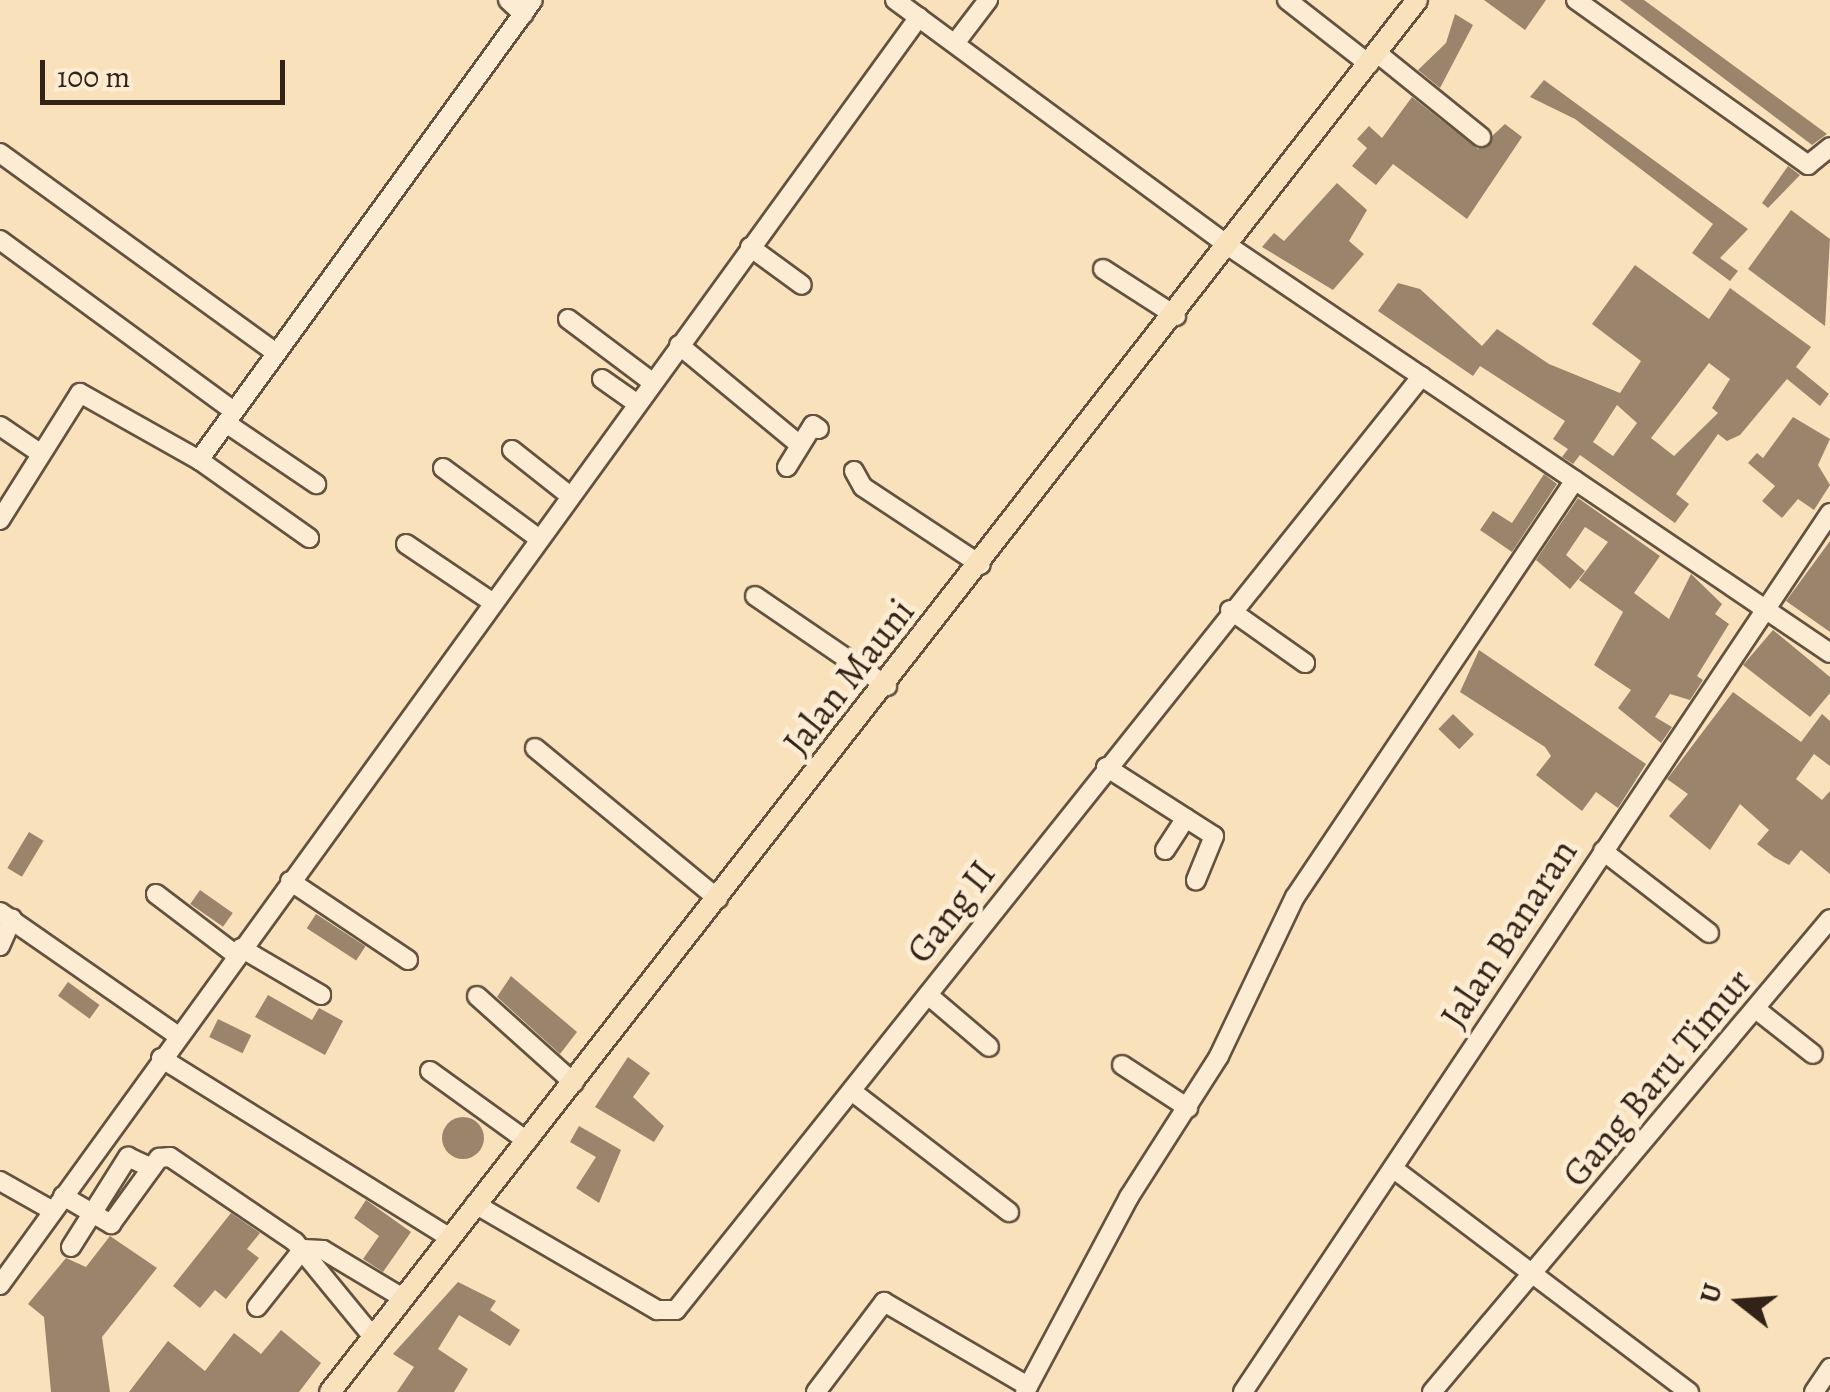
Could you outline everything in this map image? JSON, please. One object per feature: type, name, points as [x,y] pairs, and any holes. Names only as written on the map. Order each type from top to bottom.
[{"type":"main road","name":"Jalan Mauni","points":[[330,1392],[887,686],[1418,0]]},
{"type":"street","points":[[200,460],[274,352],[528,7],[508,0]]},
{"type":"street","points":[[895,0],[1230,247],[1830,653]]},
{"type":"street","points":[[956,42],[988,0]]},
{"type":"street","points":[[1287,0],[1481,137]]},
{"type":"street","points":[[1576,0],[1808,165],[1830,148]]},
{"type":"street","points":[[0,1285],[7,1260],[58,1203],[919,17]]},
{"type":"street","points":[[0,153],[274,352]]},
{"type":"street","points":[[0,240],[316,484]]},
{"type":"street","points":[[750,247],[802,285]]},
{"type":"street","points":[[1104,269],[1176,316]]},
{"type":"street","points":[[568,319],[652,382]]},
{"type":"street","points":[[679,345],[800,445]]},
{"type":"street","name":"Gang II","points":[[475,1204],[669,1312],[853,1092],[1230,610],[1422,376]]},
{"type":"street","points":[[602,379],[636,403]]},
{"type":"street","points":[[0,520],[40,453],[86,392],[200,460],[309,538]]},
{"type":"street","points":[[786,468],[812,425],[819,429]]},
{"type":"street","points":[[0,426],[40,453]]},
{"type":"street","points":[[512,450],[570,494]]},
{"type":"street","points":[[443,468],[538,538]]},
{"type":"street","points":[[854,472],[863,487],[981,565]]},
{"type":"street","points":[[842,1392],[820,1387],[884,1302],[1027,1389],[1188,1108],[1295,897],[1575,480]]},
{"type":"street","name":"Jalan Banaran","points":[[1243,1392],[1830,512]]},
{"type":"street","points":[[406,544],[492,602]]},
{"type":"street","points":[[755,596],[887,686]]},
{"type":"street","points":[[1230,610],[1305,663]]},
{"type":"street","points":[[535,748],[718,899]]},
{"type":"street","points":[[1106,767],[1217,841],[1196,880]]},
{"type":"street","points":[[1166,850],[1186,818]]},
{"type":"street","points":[[1603,851],[1709,933]]},
{"type":"street","points":[[290,881],[408,960]]},
{"type":"street","points":[[156,894],[238,952],[321,996]]},
{"type":"street","points":[[0,946],[6,916],[177,1036]]},
{"type":"street","name":"Gang Baru Timur","points":[[1432,1392],[1533,1278],[1830,918]]},
{"type":"street","points":[[928,995],[989,1047]]},
{"type":"street","points":[[477,996],[574,1083]]},
{"type":"street","points":[[1756,1010],[1813,1054]]},
{"type":"street","points":[[161,1058],[450,1237]]},
{"type":"street","points":[[1122,1064],[1188,1108]]},
{"type":"street","points":[[430,1071],[527,1141]]},
{"type":"street","points":[[853,1092],[1010,1212]]},
{"type":"street","points":[[0,1181],[110,1224],[152,1168],[170,1157],[303,1249],[374,1337]]},
{"type":"street","points":[[1394,1169],[1533,1278],[1689,1392]]},
{"type":"street","points":[[71,1247],[90,1214]]},
{"type":"street","points":[[303,1249],[323,1250],[403,1298]]},
{"type":"street","points":[[257,1307],[303,1249]]},
{"type":"street","points":[[1814,1392],[1830,1368]]},
{"type":"building","points":[[1484,0],[1546,0],[1525,30]]},
{"type":"building","points":[[1620,0],[1644,0],[1827,134],[1812,145]]},
{"type":"building","points":[[1455,14],[1473,25],[1440,88],[1418,70],[1446,43]]},
{"type":"building","points":[[1544,80],[1748,229],[1720,258],[1738,271],[1730,281],[1692,253],[1713,224],[1575,119],[1530,97]]},
{"type":"building","points":[[1412,97],[1478,149],[1505,124],[1522,137],[1467,219],[1393,164],[1376,185],[1352,166],[1367,148],[1357,139],[1369,126],[1382,138]]},
{"type":"building","points":[[1788,166],[1800,175],[1768,208],[1762,203]]},
{"type":"building","points":[[1337,183],[1367,210],[1349,241],[1364,254],[1333,290],[1262,247],[1274,233],[1284,241]]},
{"type":"building","points":[[1791,210],[1830,239],[1825,326],[1748,269]]},
{"type":"building","points":[[1635,265],[1709,319],[1730,288],[1811,347],[1796,367],[1829,394],[1820,406],[1787,379],[1740,435],[1727,441],[1718,434],[1676,494],[1689,504],[1675,523],[1580,455],[1573,464],[1562,457],[1568,449],[1553,439],[1565,421],[1480,366],[1473,376],[1378,311],[1398,283],[1420,289],[1482,346],[1497,329],[1549,364],[1620,393],[1641,361],[1592,324]],"holes":[[[1709,363],[1730,379],[1712,408],[1718,413],[1674,456],[1651,438]],[[1617,405],[1637,423],[1613,456],[1593,442]]]},
{"type":"building","points":[[1793,417],[1830,439],[1818,465],[1830,485],[1814,510],[1798,499],[1782,518],[1762,501],[1775,486],[1748,463],[1757,453],[1763,458]]},
{"type":"building","points":[[1544,474],[1557,484],[1512,552],[1480,530],[1493,511],[1512,523]]},
{"type":"building","points":[[1578,498],[1660,556],[1634,593],[1669,619],[1691,574],[1722,604],[1715,614],[1729,624],[1697,676],[1703,680],[1690,700],[1670,694],[1655,717],[1672,727],[1661,743],[1618,708],[1631,690],[1594,665],[1623,612],[1579,580],[1608,542],[1585,527],[1566,555],[1585,571],[1570,589],[1536,560]]},
{"type":"building","points":[[1830,541],[1830,632],[1786,601]]},
{"type":"building","points":[[1773,630],[1830,677],[1830,693],[1810,717],[1743,665]]},
{"type":"building","points":[[1479,650],[1646,764],[1618,808],[1596,792],[1582,811],[1536,775],[1551,756],[1545,747],[1460,692]]},
{"type":"building","points":[[1733,692],[1801,742],[1822,714],[1830,721],[1830,766],[1814,754],[1796,779],[1822,800],[1830,791],[1830,874],[1801,850],[1789,865],[1757,844],[1769,830],[1740,804],[1710,850],[1669,816],[1688,794],[1667,779]]},
{"type":"building","points":[[1453,714],[1474,734],[1459,749],[1438,729]]},
{"type":"building","points":[[29,832],[44,841],[22,877],[7,868]]},
{"type":"building","points":[[200,890],[233,913],[223,927],[190,904]]},
{"type":"building","points":[[316,914],[365,946],[356,960],[307,928]]},
{"type":"building","points":[[511,976],[577,1032],[560,1054],[497,997]]},
{"type":"building","points":[[68,982],[100,1005],[90,1019],[58,996]]},
{"type":"building","points":[[268,995],[312,1020],[319,1008],[343,1021],[325,1055],[255,1017]]},
{"type":"building","points":[[218,1019],[251,1035],[242,1053],[209,1037]]},
{"type":"building","points":[[628,1057],[650,1073],[633,1097],[664,1126],[654,1142],[595,1107]]},
{"type":"building","points":[[463,1117],[478,1123],[484,1138],[478,1153],[463,1159],[448,1153],[442,1138],[448,1123]]},
{"type":"building","points":[[579,1126],[621,1150],[599,1203],[576,1188],[596,1157],[570,1142]]},
{"type":"building","points":[[366,1200],[411,1232],[383,1272],[363,1259],[379,1236],[354,1218]]},
{"type":"building","points":[[231,1213],[260,1233],[247,1249],[259,1258],[226,1299],[215,1290],[200,1308],[173,1286]]},
{"type":"building","points":[[110,1236],[157,1268],[102,1337],[110,1392],[51,1392],[44,1317],[28,1304],[66,1258],[86,1267]]},
{"type":"building","points":[[458,1282],[496,1301],[490,1310],[520,1330],[510,1346],[459,1315],[438,1349],[468,1369],[454,1392],[397,1392],[414,1367],[393,1354]]},
{"type":"building","points":[[281,1330],[321,1363],[299,1392],[129,1392],[168,1341],[205,1371],[234,1333],[261,1354]]}]
